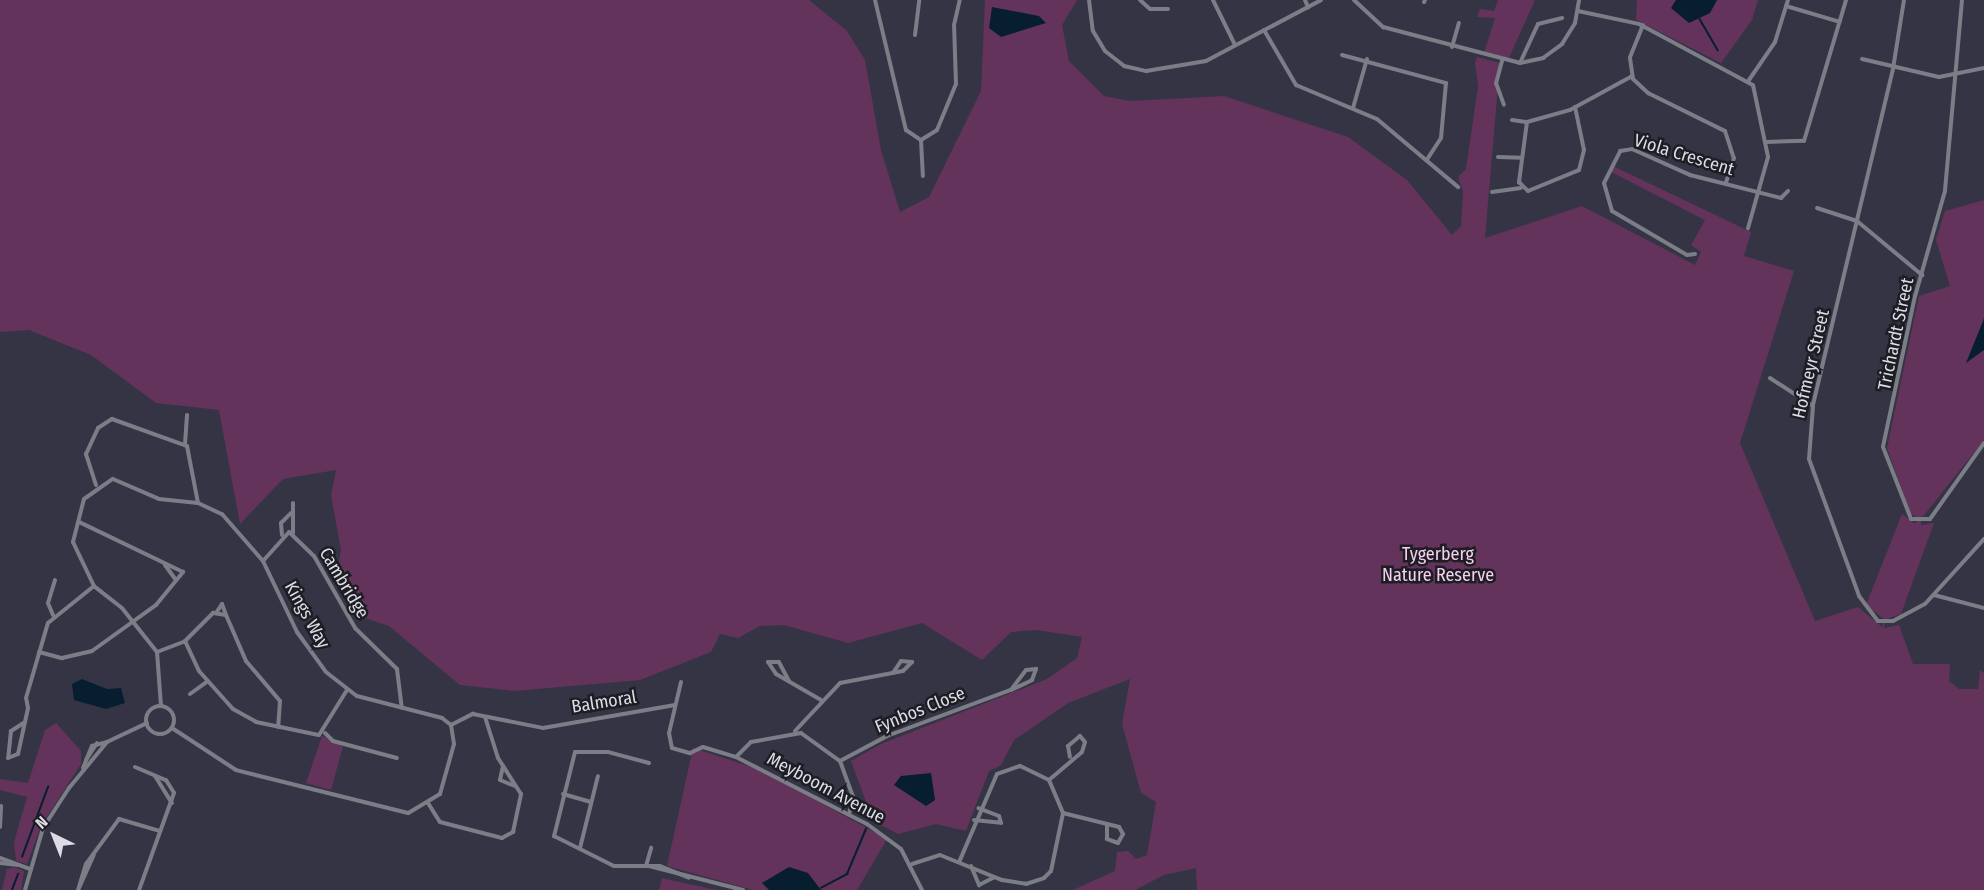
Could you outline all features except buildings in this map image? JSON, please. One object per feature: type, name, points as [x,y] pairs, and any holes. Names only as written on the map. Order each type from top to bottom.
[{"type":"street","points":[[875,0],[906,130],[921,140]]},
{"type":"street","points":[[915,35],[919,0]]},
{"type":"street","points":[[921,140],[937,130],[956,84],[954,25],[960,0]]},
{"type":"street","points":[[1089,0],[1098,41],[1129,68],[1192,66],[1321,0]]},
{"type":"street","points":[[1140,0],[1152,9],[1168,9]]},
{"type":"street","points":[[1213,0],[1235,45]]},
{"type":"street","points":[[1305,0],[1308,7]]},
{"type":"street","points":[[1354,0],[1379,25],[1502,61],[1520,63],[1558,49],[1578,11],[1580,0]]},
{"type":"street","points":[[1749,80],[1775,42],[1788,0]]},
{"type":"street","points":[[1767,142],[1803,142],[1846,0]]},
{"type":"street","name":"Hofmeyr Street","points":[[1904,0],[1893,69],[1813,406],[1812,476],[1866,612],[1887,623],[1934,595],[1984,539]]},
{"type":"street","name":"Trichardt Street","points":[[1962,0],[1951,76],[1945,191],[1922,275],[1883,447],[1911,519],[1930,519],[1984,443]]},
{"type":"street","points":[[1786,6],[1840,22]]},
{"type":"street","points":[[1578,11],[1643,26],[1749,80],[1757,94],[1767,142],[1759,191],[1748,228]]},
{"type":"street","points":[[1520,63],[1538,24],[1562,18]]},
{"type":"street","points":[[1452,47],[1459,23]]},
{"type":"street","points":[[1643,26],[1630,58],[1632,76],[1648,93],[1725,130],[1734,158],[1726,183]]},
{"type":"street","points":[[1264,30],[1293,82],[1353,108],[1401,135],[1458,188]]},
{"type":"street","points":[[1342,55],[1367,59],[1447,85],[1441,138],[1428,158]]},
{"type":"street","points":[[1353,108],[1367,59]]},
{"type":"street","points":[[1862,59],[1893,69],[1951,76],[1984,68]]},
{"type":"street","points":[[1502,61],[1496,83],[1504,105]]},
{"type":"street","points":[[1512,120],[1527,122],[1575,107],[1632,76]]},
{"type":"street","points":[[1492,192],[1521,188],[1528,191],[1578,172],[1584,150],[1575,107]]},
{"type":"street","points":[[1521,188],[1521,158],[1527,122]]},
{"type":"street","points":[[921,140],[923,176]]},
{"type":"street","name":"Viola Crescent","points":[[1695,254],[1687,255],[1614,212],[1605,180],[1616,155],[1632,149],[1690,175],[1781,198],[1788,191]]},
{"type":"street","points":[[1498,157],[1521,158]]},
{"type":"street","points":[[1817,208],[1857,221],[1922,275]]},
{"type":"street","points":[[1770,378],[1813,406]]},
{"type":"street","points":[[187,416],[184,444],[194,462],[198,503]]},
{"type":"street","points":[[161,706],[157,652],[134,622],[94,586],[73,542],[84,499],[96,485],[86,454],[106,419],[184,444]]},
{"type":"street","name":"Kings Way","points":[[96,485],[118,479],[165,501],[198,503],[227,519],[262,561],[302,641],[347,690],[451,725]]},
{"type":"street","points":[[262,561],[282,535],[292,533],[293,503]]},
{"type":"street","points":[[282,535],[281,523],[292,512]]},
{"type":"street","points":[[39,652],[62,658],[92,651],[162,600],[182,568],[164,563],[79,522]]},
{"type":"street","name":"Cambridge","points":[[292,533],[318,561],[355,628],[397,669],[402,708]]},
{"type":"street","points":[[164,563],[175,579]]},
{"type":"street","points":[[53,615],[48,603],[55,580]]},
{"type":"street","points":[[25,721],[11,731],[8,758],[16,756],[25,721],[39,652],[53,615],[94,586]]},
{"type":"street","points":[[1934,595],[1984,608]]},
{"type":"street","points":[[157,652],[184,641],[216,613],[222,604],[246,661],[280,701],[278,727]]},
{"type":"street","points":[[216,613],[226,615]]},
{"type":"street","points":[[184,641],[207,681],[233,709],[278,727],[314,736],[325,733],[347,690]]},
{"type":"street","points":[[789,681],[779,662],[768,662],[770,670],[821,700]]},
{"type":"street","points":[[736,757],[751,742],[795,731],[821,700],[846,680],[892,673],[909,669],[912,662],[901,662],[892,673]]},
{"type":"street","name":"Fynbos Close","points":[[840,761],[887,736],[1011,690],[1035,678],[1036,669],[1026,670],[1011,690]]},
{"type":"street","points":[[190,694],[207,681]]},
{"type":"street","points":[[675,705],[681,682]]},
{"type":"street","name":"Balmoral","points":[[485,717],[538,728],[675,705]]},
{"type":"street","name":"Meyboom Avenue","points":[[675,705],[669,741],[674,749],[690,753],[703,747],[736,757],[849,815],[891,840],[912,864],[922,890]]},
{"type":"street","points":[[150,729],[147,723],[148,712],[161,706]]},
{"type":"street","points":[[161,706],[173,714],[172,728]]},
{"type":"street","points":[[172,728],[236,770],[406,813],[428,803],[440,794],[454,744],[451,725],[468,715],[485,717],[503,766],[521,797],[513,832],[505,838],[440,822],[428,803]]},
{"type":"street","points":[[133,733],[147,723]]},
{"type":"street","points":[[83,769],[84,762],[99,741],[107,742],[150,729],[161,734],[172,728]]},
{"type":"street","points":[[795,731],[840,761],[853,796],[849,815]]},
{"type":"street","points":[[325,733],[333,741],[398,758]]},
{"type":"street","points":[[1049,780],[1070,757],[1084,748],[1080,736],[1068,747],[1070,757]]},
{"type":"street","points":[[25,890],[47,819],[83,769],[107,742]]},
{"type":"street","points":[[649,763],[608,752],[575,752],[563,794],[556,838],[614,866],[648,866],[743,890]]},
{"type":"street","points":[[503,766],[500,780],[516,786]]},
{"type":"street","points":[[912,864],[931,856],[960,860],[993,878],[1026,884],[1051,870],[1064,813],[1049,780],[1027,767],[1003,770],[978,808],[960,860]]},
{"type":"street","points":[[135,768],[154,775],[173,789],[172,804],[139,890]]},
{"type":"street","points":[[580,848],[598,776]]},
{"type":"street","points":[[563,794],[591,802]]},
{"type":"street","points":[[0,824],[1,806]]},
{"type":"street","points":[[974,820],[1001,824],[999,816],[978,808]]},
{"type":"street","points":[[1064,813],[1107,824],[1123,829],[1118,843],[1107,839],[1107,824]]},
{"type":"street","points":[[78,889],[95,852],[122,818],[160,831]]},
{"type":"street","points":[[648,866],[651,848]]},
{"type":"street","points":[[0,860],[31,869]]},
{"type":"street","points":[[971,866],[979,885],[993,878]]},
{"type":"street","points":[[1026,884],[1028,890]]},
{"type":"green space","name":"Tygerberg Nature Reserve","points":[[0,0],[809,0],[847,31],[865,60],[881,150],[900,212],[929,197],[981,91],[985,0],[1077,0],[1062,25],[1069,61],[1104,96],[1130,101],[1224,96],[1348,137],[1407,180],[1452,235],[1461,226],[1463,192],[1458,177],[1466,169],[1478,86],[1475,63],[1477,57],[1500,63],[1485,238],[1582,206],[1695,265],[1701,252],[1691,245],[1705,220],[1611,172],[1613,166],[1751,232],[1744,256],[1794,271],[1740,443],[1815,621],[1858,607],[1882,627],[1884,619],[1866,605],[1902,514],[1915,524],[1919,519],[1910,513],[1887,448],[1919,296],[1950,286],[1936,240],[1945,211],[1984,200],[1984,440],[1921,519],[1921,525],[1934,523],[1901,614],[1886,619],[1884,628],[1899,625],[1913,664],[1950,664],[1949,681],[1959,689],[1978,689],[1980,670],[1984,673],[1984,890],[1197,890],[1196,868],[1164,875],[1135,890],[1073,890],[1115,871],[1117,852],[1128,851],[1136,859],[1147,855],[1156,802],[1141,793],[1122,724],[1130,679],[1068,703],[1014,740],[1001,765],[989,771],[966,831],[936,824],[898,834],[873,821],[851,761],[881,744],[1047,679],[1077,658],[1082,637],[1037,630],[1011,632],[982,660],[922,623],[848,643],[784,625],[760,626],[738,638],[720,634],[711,652],[640,680],[514,691],[460,685],[389,626],[359,616],[337,572],[341,550],[331,495],[336,470],[283,479],[240,524],[219,410],[156,403],[91,355],[29,330],[0,332]]},
{"type":"green space","points":[[1498,0],[1535,0],[1508,60],[1484,53],[1495,18],[1477,17],[1480,9],[1494,11]]},
{"type":"green space","points":[[1637,0],[1758,0],[1752,20],[1721,63],[1636,20]]},
{"type":"green space","points":[[56,723],[81,751],[81,764],[41,826],[27,864],[16,861],[14,842],[27,797],[0,790],[0,779],[28,783],[45,730]]},
{"type":"green space","points":[[322,736],[343,746],[331,790],[306,783]]},
{"type":"green space","points":[[693,748],[761,770],[887,839],[857,890],[753,890],[667,866]]},
{"type":"green space","points":[[14,867],[24,871],[21,890],[2,890],[7,869]]},
{"type":"green space","points":[[662,878],[716,890],[659,890]]},
{"type":"water","points":[[1676,0],[1717,0],[1710,13],[1689,23],[1671,8]]},
{"type":"water","points":[[992,7],[1039,16],[1046,23],[1001,37],[989,28]]},
{"type":"water","points":[[1984,318],[1984,350],[1966,363],[1983,321]]},
{"type":"water","points":[[82,679],[107,689],[121,688],[125,703],[106,709],[74,700],[72,684]]},
{"type":"water","points":[[931,773],[935,800],[926,806],[894,785],[901,776]]},
{"type":"water","points":[[789,867],[808,873],[821,890],[769,890],[762,883]]},
{"type":"waterway","points":[[1700,19],[1718,50]]},
{"type":"waterway","points":[[22,857],[48,787]]},
{"type":"waterway","points":[[821,888],[847,874],[866,829]]},
{"type":"waterway","points":[[12,890],[18,874]]}]
